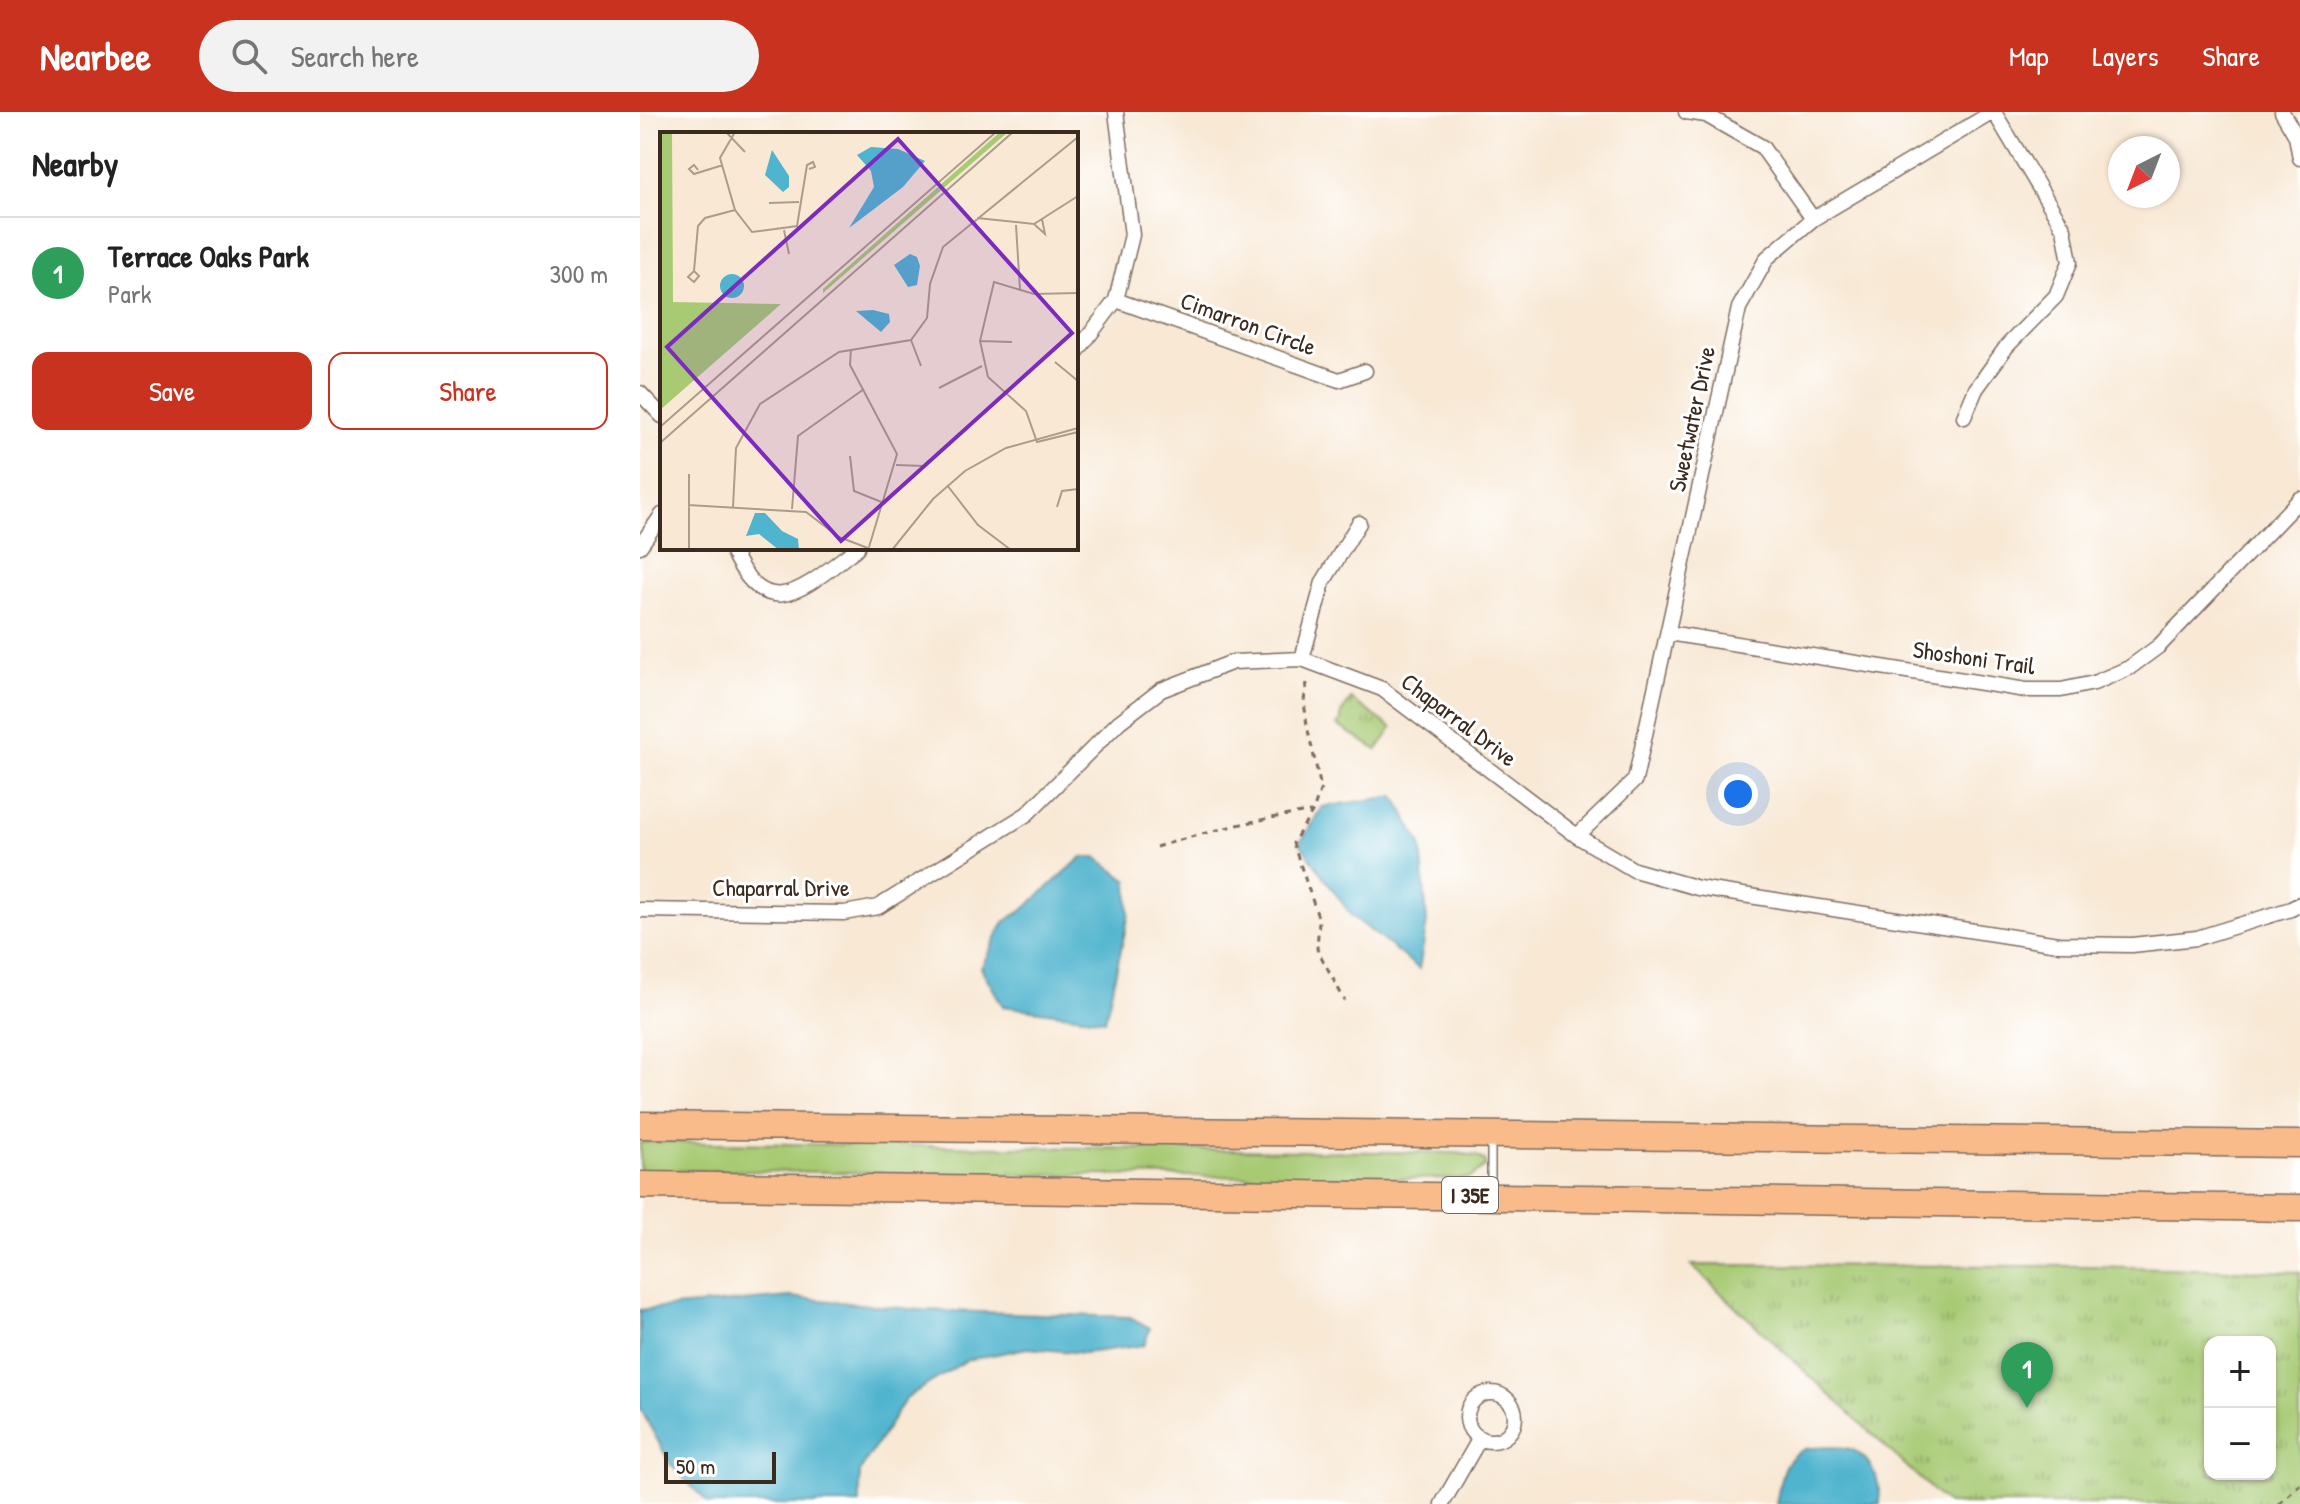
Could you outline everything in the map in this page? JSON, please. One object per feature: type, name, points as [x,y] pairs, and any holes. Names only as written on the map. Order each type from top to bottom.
[{"type":"highway","points":[[640,1125],[2300,1144]]},
{"type":"highway","name":"I 35E","points":[[640,1185],[2300,1208]]},
{"type":"street","points":[[1078,350],[1116,300],[1132,235],[1116,112]]},
{"type":"street","points":[[1686,112],[1706,115],[1762,147],[1813,219]]},
{"type":"street","points":[[1964,417],[1976,389],[2007,346],[2056,296],[2070,262],[2064,229],[1994,112]]},
{"type":"street","name":"Sweetwater Drive","points":[[1577,836],[1635,780],[1739,308],[1767,258],[1813,219],[1994,112]]},
{"type":"street","points":[[2282,112],[2296,136],[2300,158]]},
{"type":"street","name":"Cimarron Circle","points":[[1116,300],[1339,380],[1365,371]]},
{"type":"street","points":[[640,393],[660,414]]},
{"type":"street","name":"Shoshoni Trail","points":[[1668,633],[2026,690],[2061,690],[2094,683],[2129,668],[2159,646],[2300,499]]},
{"type":"street","points":[[640,546],[660,518]]},
{"type":"street","points":[[1302,659],[1323,582],[1359,523]]},
{"type":"street","points":[[732,550],[750,583],[760,591],[775,596],[788,594],[806,584],[854,550]]},
{"type":"street","name":"Chaparral Drive","points":[[640,910],[844,913],[878,907],[1027,814],[1119,722],[1161,690],[1233,662],[1302,659],[1382,689],[1577,836],[1634,870],[1698,888],[2058,944],[2132,945],[2197,938],[2300,904]]},
{"type":"street","points":[[1442,1504],[1480,1438]]},
{"type":"lane","points":[[1490,1133],[1491,1195]]},
{"type":"path","points":[[1307,683],[1304,701],[1307,726],[1321,788],[1313,811],[1293,843],[1319,920],[1317,949],[1345,1001]]},
{"type":"path","points":[[1156,847],[1270,816],[1313,811]]},
{"type":"path","points":[[2279,1504],[2300,1484]]},
{"type":"green space","points":[[1351,699],[1392,728],[1377,750],[1337,725]]},
{"type":"green space","points":[[640,1142],[1456,1153],[1476,1156],[1485,1161],[1486,1166],[1470,1178],[1458,1179],[640,1170]]},
{"type":"green space","points":[[1691,1265],[2092,1266],[2300,1272],[2300,1504],[1947,1504]]},
{"type":"water","points":[[1395,796],[1421,845],[1427,922],[1419,969],[1351,915],[1300,843],[1322,807]]},
{"type":"water","points":[[1082,857],[1096,857],[1128,881],[1129,914],[1105,1020],[1003,1006],[981,968],[1004,922],[1022,911]]},
{"type":"water","points":[[790,1297],[921,1310],[1130,1317],[1150,1328],[1144,1345],[1085,1353],[1027,1348],[967,1360],[906,1398],[860,1471],[860,1504],[709,1504],[671,1465],[640,1408],[640,1310]]},
{"type":"water","points":[[1808,1448],[1846,1448],[1862,1456],[1876,1478],[1880,1504],[1776,1504],[1787,1463]]},
{"type":"place","name":"Terrace Oaks Park","points":[[2027,1408]]}]
